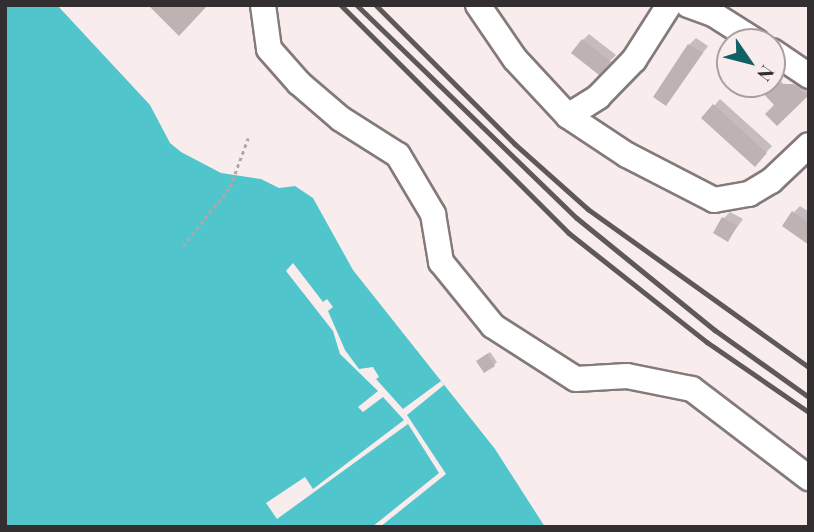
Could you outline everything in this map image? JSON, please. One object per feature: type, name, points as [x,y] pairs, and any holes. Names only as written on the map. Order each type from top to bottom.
[{"type":"street","points":[[263,5],[270,49],[299,83],[341,119],[398,155],[433,214],[441,262],[493,326],[576,379],[627,376],[692,389],[809,478]]},
{"type":"street","points":[[478,5],[515,59],[568,116],[626,155],[713,200],[760,188],[809,145]]},
{"type":"street","points":[[568,116],[598,97],[634,60],[669,5]]},
{"type":"street","points":[[688,5],[713,14],[735,28]]},
{"type":"street","points":[[786,60],[809,76]]},
{"type":"path","points":[[183,246],[230,187],[248,138]]},
{"type":"water","points":[[5,5],[57,5],[150,105],[170,143],[181,152],[221,173],[261,179],[279,188],[295,186],[313,198],[353,270],[495,449],[545,527],[5,527]]},
{"type":"pier","points":[[293,263],[323,302],[327,299],[333,307],[328,311],[345,350],[359,369],[373,367],[379,377],[376,379],[403,409],[441,381],[444,385],[407,415],[446,474],[380,527],[372,527],[439,473],[408,424],[277,519],[266,503],[305,477],[313,489],[404,420],[383,397],[363,412],[358,407],[378,391],[340,354],[333,331],[286,271]]},
{"type":"building","points":[[148,5],[208,5],[179,36]]},
{"type":"building","points":[[582,39],[611,62],[599,75],[571,53]]},
{"type":"building","points":[[688,44],[703,53],[666,106],[653,97]]},
{"type":"building","points":[[786,84],[794,84],[808,96],[777,126],[765,114],[774,105],[768,98],[786,98]]},
{"type":"building","points":[[713,104],[767,153],[755,167],[701,118]]},
{"type":"building","points":[[792,211],[809,223],[809,245],[782,226]]},
{"type":"building","points":[[722,217],[737,226],[728,242],[713,233]]},
{"type":"building","points":[[487,354],[495,366],[484,373],[476,361]]},
{"type":"railway","points":[[341,5],[569,233],[707,342],[809,412]]},
{"type":"railway","points":[[357,5],[577,218],[715,330],[809,397]]},
{"type":"railway","points":[[376,5],[515,144],[588,209],[809,367]]}]
